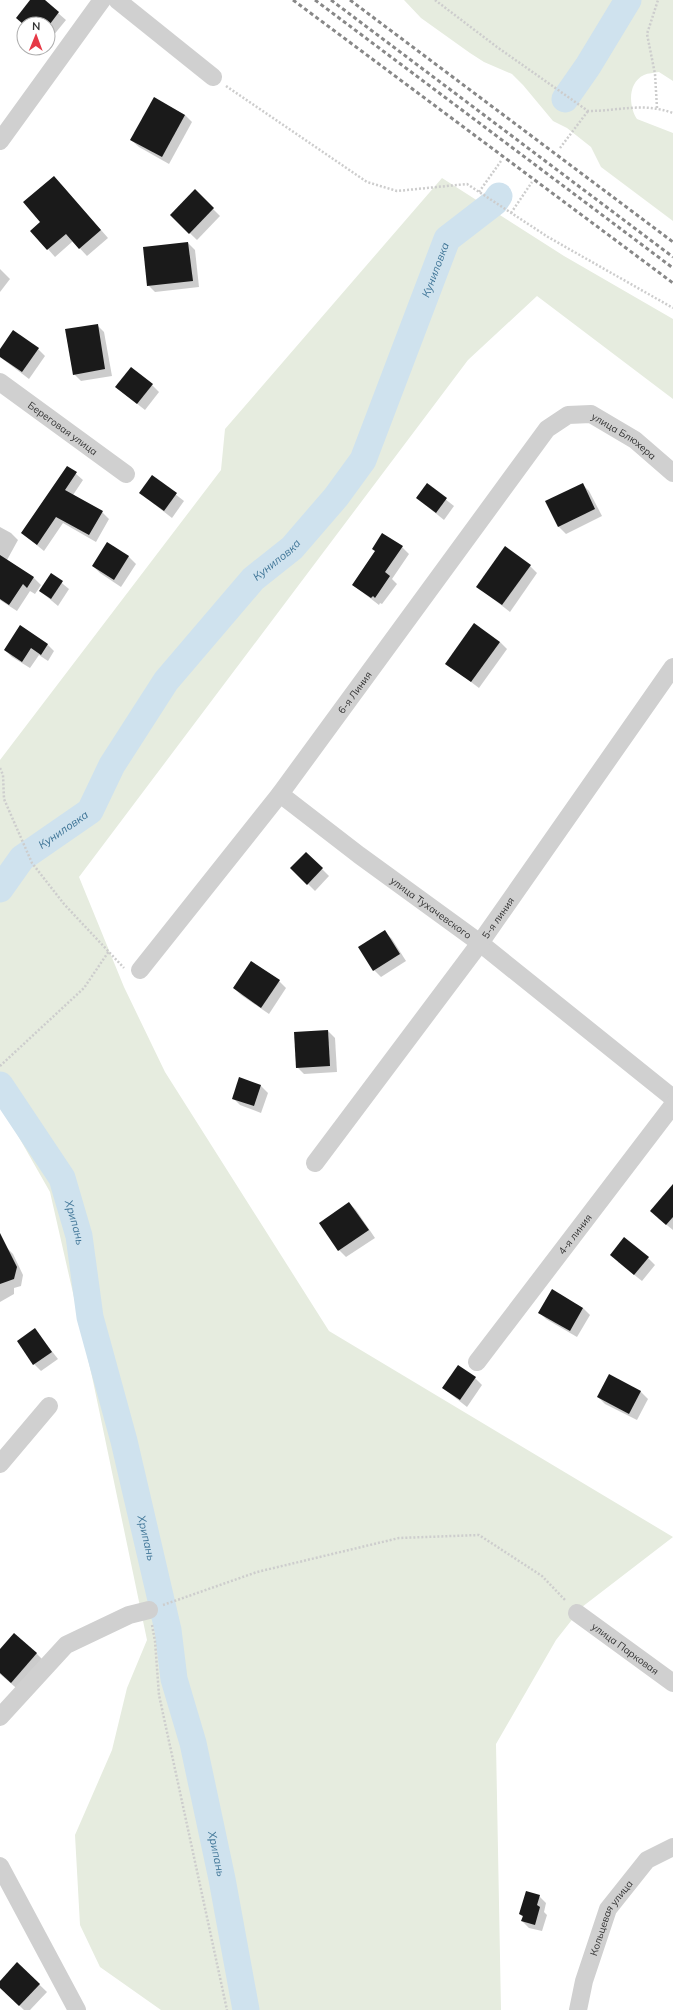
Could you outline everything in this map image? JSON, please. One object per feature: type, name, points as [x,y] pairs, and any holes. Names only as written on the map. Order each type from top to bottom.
[{"type":"street","points":[[0,141],[102,0]]},
{"type":"street","points":[[117,0],[213,77]]},
{"type":"street","name":"Береговая улица","points":[[0,382],[126,474]]},
{"type":"street","name":"улица Блюхера","points":[[568,416],[591,414],[635,440],[673,473]]},
{"type":"street","name":"6-я Линия","points":[[140,970],[280,794],[547,429],[568,416]]},
{"type":"street","name":"5-я линия","points":[[315,1162],[480,943],[673,668]]},
{"type":"street","name":"улица Тухачевского","points":[[280,794],[359,855],[480,943],[673,1098]]},
{"type":"street","name":"4-я линия","points":[[477,1362],[673,1105]]},
{"type":"street","points":[[0,1464],[50,1406]]},
{"type":"street","points":[[0,1716],[66,1645],[129,1615],[149,1610]]},
{"type":"street","name":"улица Парковая","points":[[577,1613],[673,1683]]},
{"type":"street","name":"Кольцевая улица","points":[[578,2010],[584,1981],[608,1909],[647,1860],[673,1847]]},
{"type":"street","points":[[0,1866],[77,2010]]},
{"type":"path","points":[[435,0],[588,111],[606,111],[624,107],[657,108],[673,113]]},
{"type":"path","points":[[657,108],[655,74],[647,34],[658,0]]},
{"type":"path","points":[[213,77],[367,182],[397,191],[467,184],[588,262],[673,308]]},
{"type":"path","points":[[560,148],[588,111]]},
{"type":"path","points":[[479,192],[501,161]]},
{"type":"path","points":[[511,213],[532,182]]},
{"type":"path","points":[[0,768],[3,775],[4,799],[32,863],[64,904],[128,971],[140,970]]},
{"type":"path","points":[[0,1066],[84,988],[109,951]]},
{"type":"path","points":[[227,2010],[159,1695],[156,1641],[149,1610],[257,1572],[399,1538],[479,1535],[542,1576],[577,1613]]},
{"type":"shaded area","points":[[404,0],[673,0],[673,81],[659,72],[646,74],[638,79],[632,89],[631,102],[637,119],[673,133],[673,221],[601,167],[591,147],[567,128],[553,121],[512,74],[484,62],[470,53],[421,18]]},
{"type":"shaded area","points":[[442,178],[564,256],[673,319],[673,399],[537,296],[468,360],[79,877],[124,987],[165,1072],[329,1331],[673,1537],[582,1607],[556,1640],[496,1744],[501,2010],[161,2010],[100,1967],[80,1925],[75,1835],[112,1750],[127,1688],[147,1640],[93,1381],[50,1192],[0,1104],[0,760],[221,470],[225,429]]},
{"type":"building","points":[[30,0],[45,0],[59,12],[56,16],[18,16]]},
{"type":"building","points":[[154,97],[185,115],[162,157],[130,140]]},
{"type":"building","points":[[54,176],[101,230],[79,249],[66,234],[47,250],[30,231],[40,222],[23,202]]},
{"type":"building","points":[[195,189],[214,208],[189,234],[170,215]]},
{"type":"building","points":[[188,242],[193,281],[147,286],[143,247]]},
{"type":"building","points":[[98,324],[105,369],[73,375],[65,329]]},
{"type":"building","points":[[13,330],[39,348],[22,372],[0,357],[0,349]]},
{"type":"building","points":[[131,367],[153,384],[137,404],[115,387]]},
{"type":"building","points":[[67,466],[77,472],[65,490],[103,511],[89,535],[56,517],[37,545],[21,533]]},
{"type":"building","points":[[152,475],[177,493],[164,511],[139,493]]},
{"type":"building","points":[[427,483],[447,498],[436,513],[416,498]]},
{"type":"building","points":[[583,483],[595,509],[558,527],[545,501]]},
{"type":"building","points":[[382,533],[403,546],[385,572],[390,576],[375,598],[373,596],[371,598],[352,585],[375,551],[372,549]]},
{"type":"building","points":[[107,542],[129,556],[114,580],[92,566]]},
{"type":"building","points":[[505,546],[531,565],[502,605],[476,587]]},
{"type":"building","points":[[0,555],[34,577],[27,588],[23,584],[9,605],[0,599]]},
{"type":"building","points":[[51,573],[63,581],[51,599],[39,591]]},
{"type":"building","points":[[474,623],[500,642],[471,682],[445,664]]},
{"type":"building","points":[[20,625],[48,644],[41,655],[31,648],[22,662],[4,650]]},
{"type":"building","points":[[306,852],[323,868],[307,885],[290,868]]},
{"type":"building","points":[[385,930],[400,954],[373,971],[358,947]]},
{"type":"building","points":[[251,961],[280,980],[261,1008],[233,988]]},
{"type":"building","points":[[328,1030],[330,1066],[296,1068],[294,1032]]},
{"type":"building","points":[[239,1077],[261,1085],[254,1106],[232,1099]]},
{"type":"building","points":[[673,1184],[673,1217],[666,1225],[650,1211]]},
{"type":"building","points":[[349,1202],[369,1230],[338,1251],[319,1223]]},
{"type":"building","points":[[0,1233],[17,1267],[14,1279],[0,1284]]},
{"type":"building","points":[[624,1237],[649,1257],[634,1275],[610,1255]]},
{"type":"building","points":[[552,1289],[583,1308],[570,1331],[538,1313]]},
{"type":"building","points":[[35,1328],[52,1352],[33,1365],[17,1341]]},
{"type":"building","points":[[458,1365],[476,1377],[460,1400],[442,1388]]},
{"type":"building","points":[[609,1374],[641,1391],[629,1414],[597,1397]]},
{"type":"building","points":[[14,1633],[37,1653],[11,1683],[0,1673],[0,1649]]},
{"type":"building","points":[[526,1891],[540,1895],[537,1905],[540,1907],[535,1925],[521,1921],[523,1916],[519,1914]]},
{"type":"building","points":[[17,1962],[40,1984],[19,2006],[0,1988],[0,1981]]},
{"type":"waterway","name":"Куниловка","points":[[565,99],[588,66],[628,0]]},
{"type":"waterway","name":"Куниловка","points":[[0,889],[22,858],[90,811],[112,765],[166,681],[253,579],[292,548],[336,497],[363,460],[447,239],[495,202],[499,196]]},
{"type":"waterway","name":"Хрипань","points":[[0,1085],[62,1178],[79,1236],[90,1317],[124,1441],[168,1630],[174,1679],[193,1743],[222,1879],[246,2010]]},
{"type":"railway","points":[[293,0],[673,283]]},
{"type":"railway","points":[[315,0],[673,268]]},
{"type":"railway","points":[[331,0],[673,257]]},
{"type":"railway","points":[[350,0],[673,242]]}]
